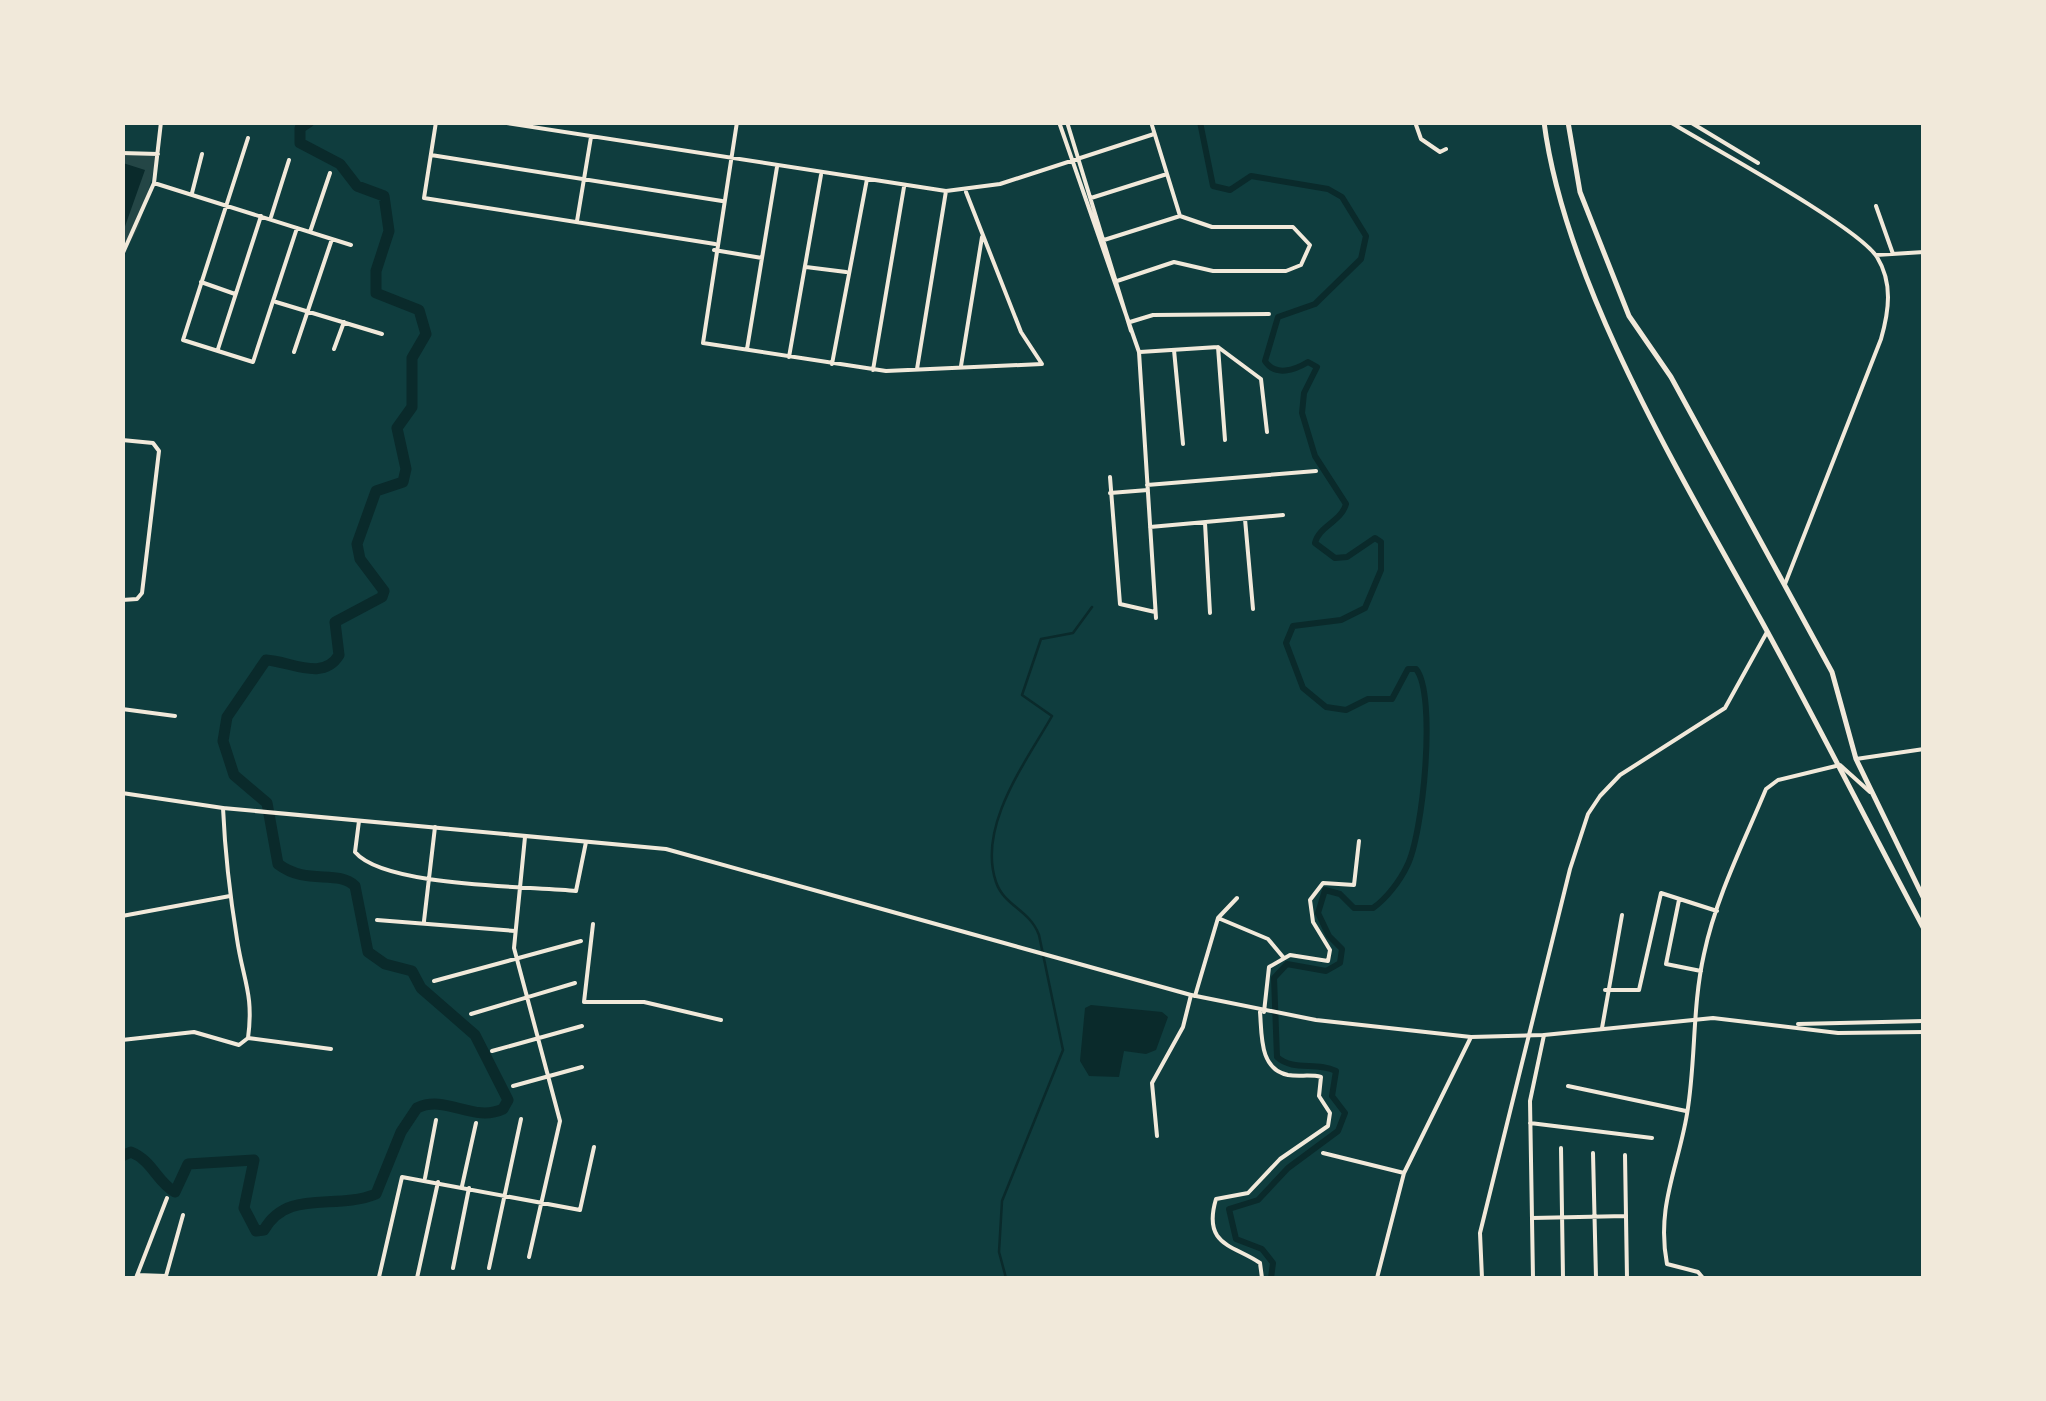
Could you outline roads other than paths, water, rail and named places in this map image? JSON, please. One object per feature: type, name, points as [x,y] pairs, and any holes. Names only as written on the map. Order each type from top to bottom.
[{"type":"highway","points":[[1544,122],[1570,232],[1617,342],[1676,467],[1840,765],[1924,929]]},
{"type":"highway","points":[[1568,122],[1580,192],[1629,316],[1672,378],[1832,672],[1856,758],[1924,900]]},
{"type":"street","points":[[122,255],[154,183],[161,122]]},
{"type":"street","points":[[436,122],[424,198],[577,222],[762,258]]},
{"type":"street","points":[[500,122],[946,192],[966,192],[1154,134]]},
{"type":"street","points":[[737,122],[728,160],[703,343],[873,370],[1042,364],[1020,332],[982,238]]},
{"type":"street","points":[[1059,122],[1128,323]]},
{"type":"street","points":[[1068,122],[1139,352],[1156,615],[1120,604],[1110,477]]},
{"type":"street","points":[[1150,122],[1180,216]]},
{"type":"street","points":[[1415,122],[1429,146],[1440,152],[1446,148]]},
{"type":"street","points":[[1670,122],[1862,242],[1876,255],[1889,296],[1887,318],[1786,584]]},
{"type":"street","points":[[1690,122],[1758,163]]},
{"type":"street","points":[[577,222],[591,136]]},
{"type":"street","points":[[248,138],[183,340],[253,362],[297,228]]},
{"type":"street","points":[[122,152],[158,154]]},
{"type":"street","points":[[192,194],[202,154]]},
{"type":"street","points":[[431,155],[722,201]]},
{"type":"street","points":[[270,219],[289,160]]},
{"type":"street","points":[[747,349],[777,168]]},
{"type":"street","points":[[310,232],[330,173]]},
{"type":"street","points":[[789,357],[821,173]]},
{"type":"street","points":[[1091,198],[1167,174]]},
{"type":"street","points":[[832,364],[846,272],[867,179]]},
{"type":"street","points":[[154,183],[351,245]]},
{"type":"street","points":[[873,370],[904,185]]},
{"type":"street","points":[[916,370],[946,192]]},
{"type":"street","points":[[960,368],[982,238],[982,225],[966,192]]},
{"type":"street","points":[[1876,206],[1893,254]]},
{"type":"street","points":[[217,351],[261,216]]},
{"type":"street","points":[[1104,240],[1180,216],[1212,227],[1293,228],[1304,234],[1309,254],[1301,265],[1286,270],[1212,270],[1174,262],[1117,281]]},
{"type":"street","points":[[294,352],[332,239]]},
{"type":"street","points":[[1876,255],[1924,252]]},
{"type":"street","points":[[806,267],[846,272]]},
{"type":"street","points":[[201,282],[236,294]]},
{"type":"street","points":[[274,302],[382,334]]},
{"type":"street","points":[[1128,323],[1153,314],[1269,314]]},
{"type":"street","points":[[334,349],[344,322]]},
{"type":"street","points":[[1139,352],[1218,347],[1262,379],[1267,432]]},
{"type":"street","points":[[1218,347],[1225,440]]},
{"type":"street","points":[[1174,350],[1183,444]]},
{"type":"street","points":[[122,440],[154,443],[158,451],[142,593],[122,600]]},
{"type":"street","points":[[1110,493],[1316,470]]},
{"type":"street","points":[[1150,527],[1283,514]]},
{"type":"street","points":[[1245,520],[1253,609]]},
{"type":"street","points":[[1205,523],[1210,613]]},
{"type":"street","points":[[1482,1278],[1480,1233],[1527,1035],[1588,814],[1620,775],[1725,708],[1767,632]]},
{"type":"street","points":[[122,709],[175,716]]},
{"type":"street","points":[[1856,758],[1924,750]]},
{"type":"street","points":[[1703,1278],[1698,1272],[1666,1264],[1662,1241],[1668,1178],[1688,1112],[1701,971],[1717,911],[1766,789],[1778,780],[1840,765],[1878,800]]},
{"type":"street","points":[[122,793],[223,808],[666,849],[1193,995],[1285,1016],[1472,1037],[1544,1035],[1695,1019],[1793,1025],[1924,1022]]},
{"type":"street","points":[[223,808],[240,960],[252,993],[248,1038]]},
{"type":"street","points":[[359,820],[355,852],[364,862],[382,873],[429,879],[576,891],[586,842]]},
{"type":"street","points":[[424,921],[435,828]]},
{"type":"street","points":[[525,837],[515,930],[517,958],[560,1121],[530,1257]]},
{"type":"street","points":[[1262,1278],[1260,1263],[1231,1251],[1221,1241],[1216,1229],[1216,1199],[1248,1193],[1280,1159],[1328,1126],[1330,1113],[1319,1096],[1322,1077],[1285,1075],[1268,1062],[1261,1044],[1266,972],[1282,957],[1328,960],[1330,950],[1313,922],[1310,900],[1323,883],[1354,885],[1359,842]]},
{"type":"street","points":[[1605,990],[1640,990],[1660,893],[1717,911]]},
{"type":"street","points":[[122,916],[230,896]]},
{"type":"street","points":[[1156,1136],[1152,1083],[1183,1026],[1218,918],[1237,898]]},
{"type":"street","points":[[1679,898],[1666,964],[1701,971]]},
{"type":"street","points":[[1602,1028],[1605,990],[1622,915]]},
{"type":"street","points":[[1218,918],[1268,939],[1282,957]]},
{"type":"street","points":[[377,920],[515,930]]},
{"type":"street","points":[[594,924],[584,1002],[644,1002],[721,1020]]},
{"type":"street","points":[[434,981],[581,941]]},
{"type":"street","points":[[471,1014],[575,984]]},
{"type":"street","points":[[1793,1025],[1838,1033],[1924,1032]]},
{"type":"street","points":[[492,1051],[582,1026]]},
{"type":"street","points":[[122,1040],[194,1032],[239,1045],[248,1038],[331,1049]]},
{"type":"street","points":[[1533,1278],[1530,1101],[1544,1035]]},
{"type":"street","points":[[1378,1278],[1404,1173],[1472,1037]]},
{"type":"street","points":[[513,1086],[582,1068]]},
{"type":"street","points":[[1568,1086],[1688,1112]]},
{"type":"street","points":[[489,1268],[521,1119]]},
{"type":"street","points":[[425,1178],[436,1120]]},
{"type":"street","points":[[1530,1122],[1652,1138]]},
{"type":"street","points":[[462,1186],[476,1123]]},
{"type":"street","points":[[379,1277],[402,1177],[425,1178],[580,1210],[594,1147]]},
{"type":"street","points":[[1561,1148],[1563,1278]]},
{"type":"street","points":[[1323,1153],[1404,1173]]},
{"type":"street","points":[[1593,1153],[1596,1278]]},
{"type":"street","points":[[1625,1155],[1627,1278]]},
{"type":"street","points":[[417,1278],[438,1182]]},
{"type":"street","points":[[453,1268],[469,1188]]},
{"type":"street","points":[[167,1198],[136,1277],[166,1276],[183,1216]]},
{"type":"street","points":[[1532,1218],[1626,1216]]},
{"type":"waterway","points":[[122,1156],[131,1152],[138,1156],[175,1192],[188,1164],[254,1160],[244,1208],[256,1231],[264,1230],[286,1209],[376,1194],[401,1132],[417,1108],[438,1104],[481,1113],[503,1109],[508,1100],[475,1035],[421,988],[412,971],[385,964],[368,952],[355,886],[339,878],[289,871],[278,864],[267,803],[234,775],[223,741],[227,717],[266,660],[315,669],[332,663],[339,655],[335,622],[382,597],[384,591],[360,559],[357,544],[376,491],[403,482],[406,469],[397,428],[412,407],[412,358],[426,334],[419,310],[376,293],[376,271],[389,231],[384,196],[357,186],[340,164],[300,143],[300,128],[309,122]]},
{"type":"waterway","points":[[1200,122],[1213,186],[1230,190],[1251,176],[1328,189],[1342,197],[1366,236],[1361,259],[1315,304],[1278,317],[1265,361],[1280,370],[1308,362],[1317,367],[1304,393],[1302,413],[1315,456],[1346,504],[1315,543],[1335,558],[1347,557],[1375,538],[1381,542],[1381,570],[1365,608],[1341,620],[1293,626],[1286,643],[1303,688],[1326,707],[1346,710],[1368,699],[1392,699],[1408,669],[1416,669],[1426,706],[1422,797],[1413,850],[1404,872],[1373,908],[1354,908],[1340,894],[1325,890],[1318,913],[1329,936],[1342,949],[1340,963],[1326,971],[1287,964],[1274,978],[1277,1057],[1291,1064],[1336,1071],[1332,1096],[1345,1113],[1338,1131],[1288,1168],[1258,1200],[1229,1209],[1236,1239],[1262,1249],[1273,1263],[1271,1278]]},
{"type":"waterway","points":[[1006,1278],[999,1252],[1002,1201],[1063,1050],[1039,935],[996,882],[993,839],[1007,795],[1052,716],[1022,695],[1041,639],[1073,633],[1092,607]]}]
